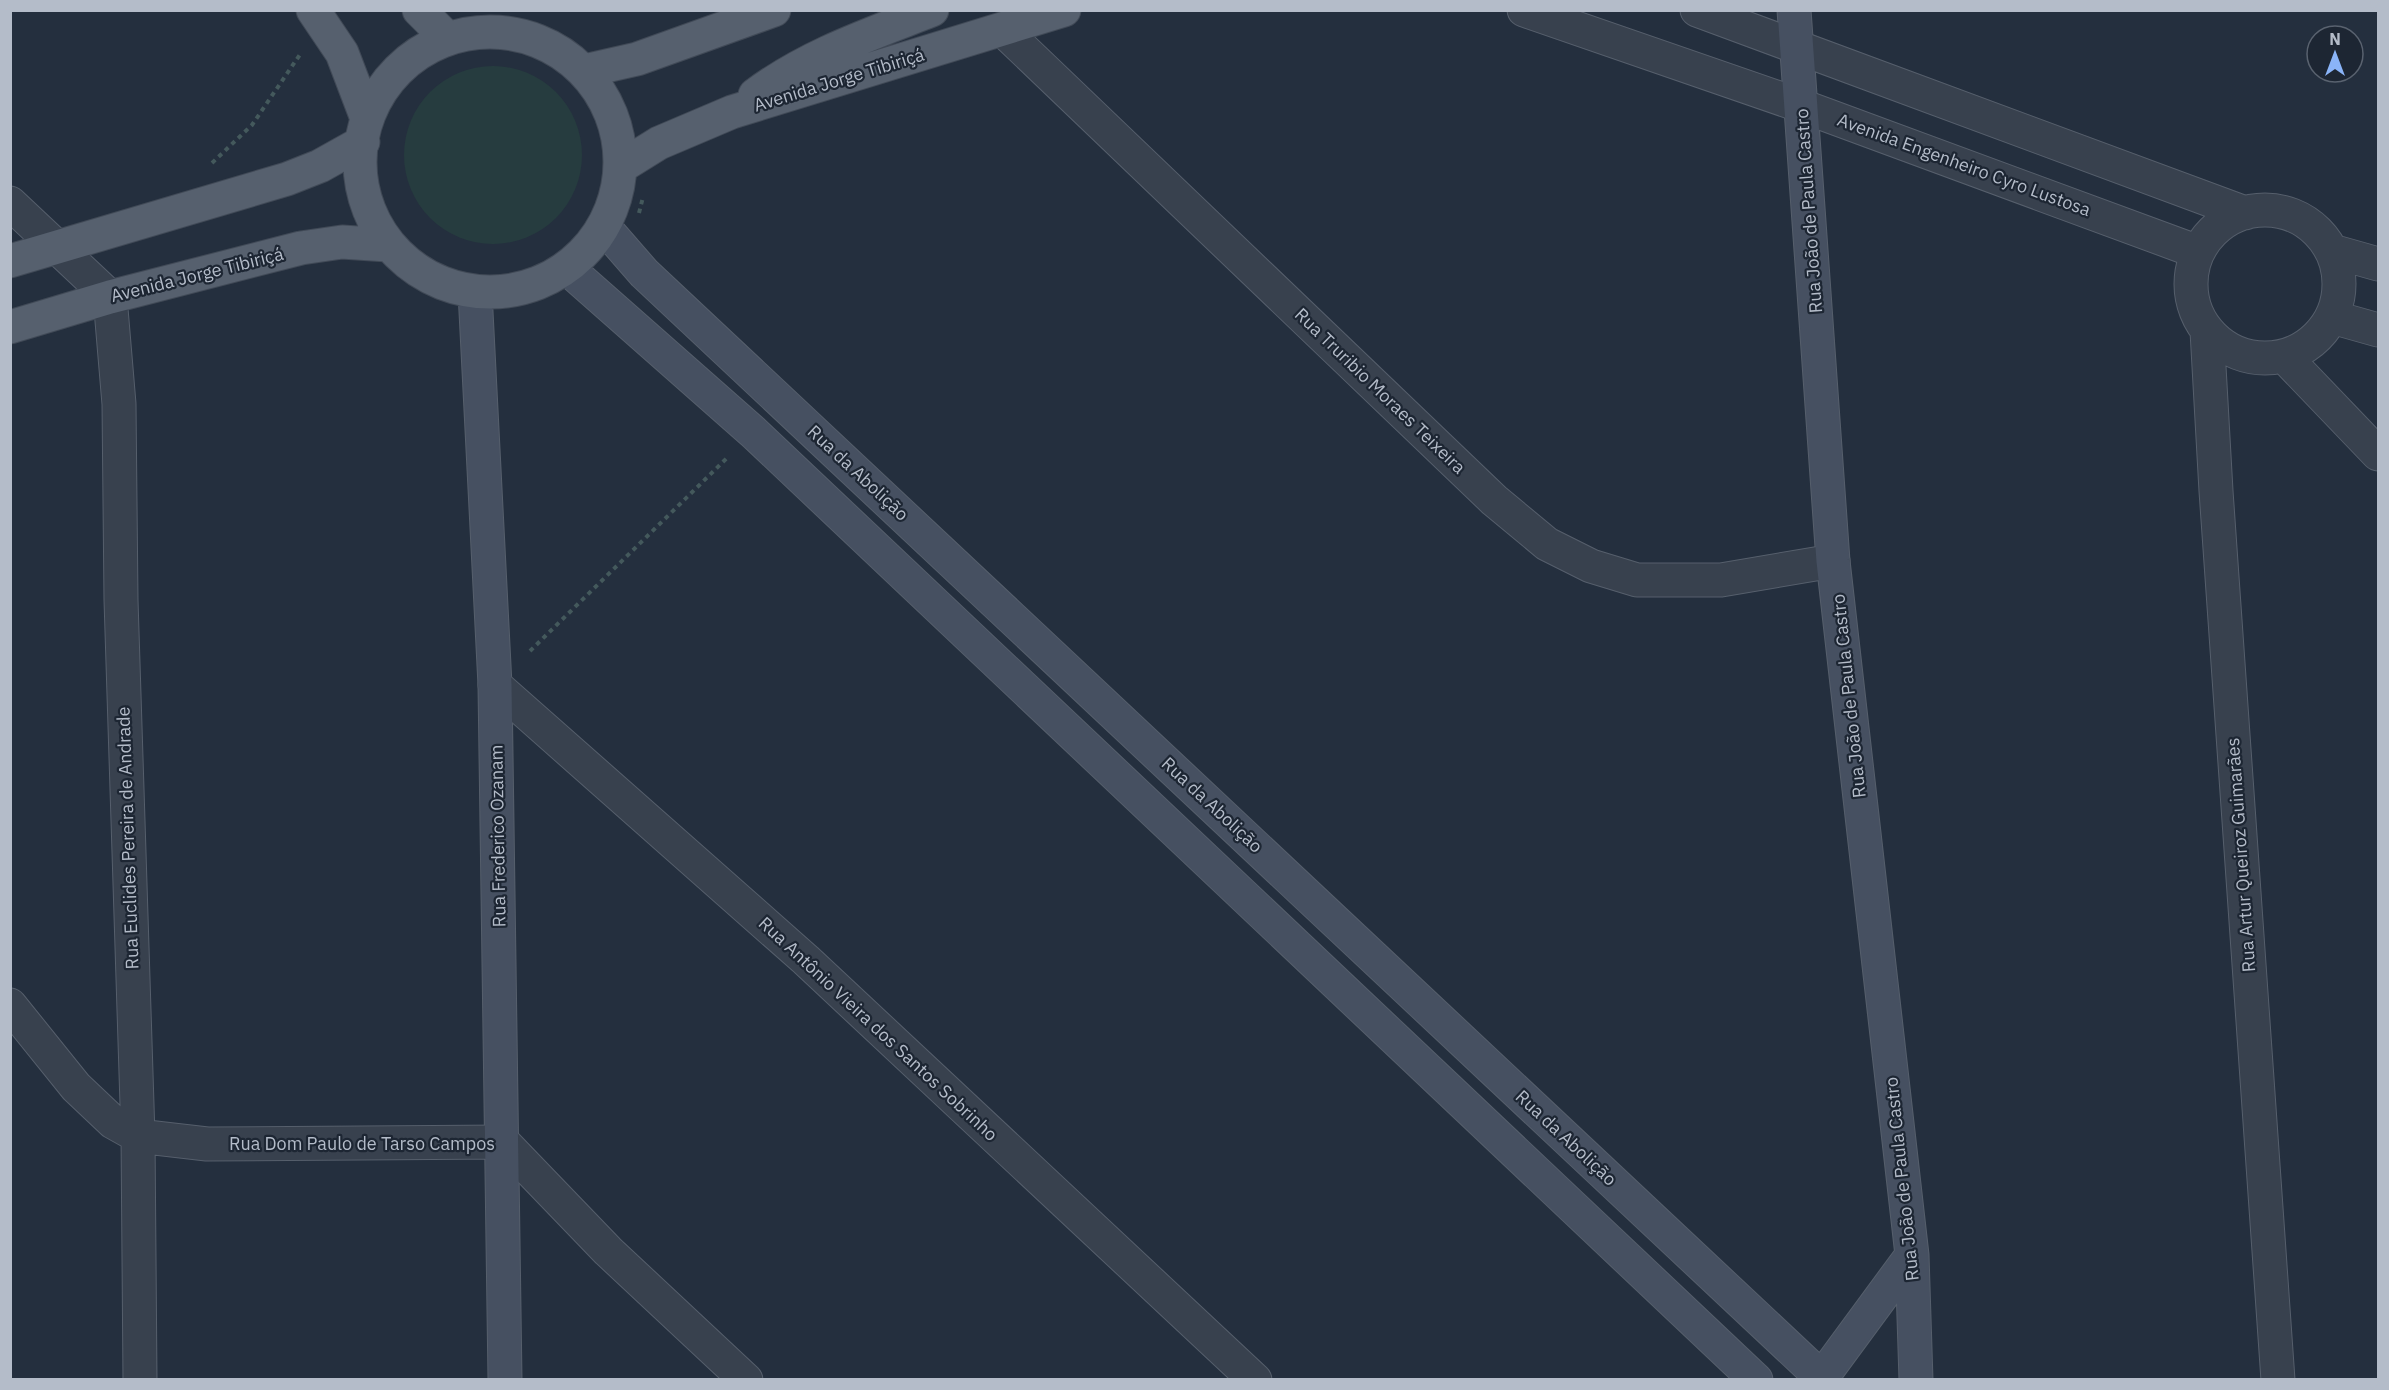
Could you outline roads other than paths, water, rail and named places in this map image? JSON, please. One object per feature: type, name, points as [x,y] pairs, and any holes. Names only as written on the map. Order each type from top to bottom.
[{"type":"main road","points":[[419,10],[448,39]]},
{"type":"main road","points":[[584,71],[637,59],[774,10]]},
{"type":"main road","points":[[732,112],[775,80],[812,58],[932,10]]},
{"type":"main road","name":"Avenida Jorge Tibiriçá","points":[[622,166],[659,143],[732,112],[1064,10]]},
{"type":"main road","name":"Rua João de Paula Castro","points":[[1794,10],[1833,561],[1912,1255],[1916,1380]]},
{"type":"main road","points":[[318,17],[342,53],[364,129]]},
{"type":"main road","points":[[476,33],[516,34],[553,48],[584,71],[606,99],[618,131],[622,166],[617,199],[604,227],[567,268],[557,276],[526,289],[475,292],[417,271],[388,245],[367,209],[359,169],[364,129],[379,93],[404,63],[448,39],[476,33]]},
{"type":"main road","points":[[10,261],[287,179],[320,166],[364,129]]},
{"type":"main road","name":"Rua da Abolição","points":[[604,227],[644,273],[1822,1379]]},
{"type":"main road","name":"Avenida Jorge Tibiriçá","points":[[10,327],[110,297],[301,248],[342,242],[388,245]]},
{"type":"main road","points":[[567,268],[753,432],[1756,1380]]},
{"type":"main road","name":"Rua Frederico Ozanam","points":[[475,292],[495,685],[505,1380]]},
{"type":"main road","points":[[1822,1379],[1912,1255]]},
{"type":"street","name":"Avenida Engenheiro Cyro Lustosa","points":[[1524,10],[1802,106],[2198,252]]},
{"type":"street","points":[[1697,10],[2245,213]]},
{"type":"street","name":"Rua Truribio Moraes Teixeira","points":[[1003,30],[1494,500],[1547,543],[1591,566],[1637,580],[1721,580],[1833,561]]},
{"type":"street","points":[[10,203],[110,297]]},
{"type":"street","points":[[2267,211],[2288,214],[2306,224],[2322,237],[2332,250],[2338,276],[2338,297],[2332,317],[2319,334],[2303,347],[2284,356],[2263,359],[2242,355],[2223,345],[2207,331],[2196,314],[2191,293],[2192,272],[2198,252],[2210,235],[2226,221],[2245,213],[2267,211]]},
{"type":"street","points":[[2332,250],[2379,264]]},
{"type":"street","name":"Rua Euclides Pereira de Andrade","points":[[110,297],[118,404],[121,600],[138,1136],[140,1380]]},
{"type":"street","points":[[2332,317],[2379,330]]},
{"type":"street","name":"Rua Artur Queiroz Guimarães","points":[[2207,331],[2278,1380]]},
{"type":"street","points":[[2284,356],[2379,454]]},
{"type":"street","name":"Rua Antônio Vieira dos Santos Sobrinho","points":[[495,685],[806,960],[1255,1380]]},
{"type":"street","name":"Rua Dom Paulo de Tarso Campos","points":[[10,1005],[76,1087],[113,1122],[138,1136],[207,1144],[503,1142],[608,1251],[746,1380]]}]
